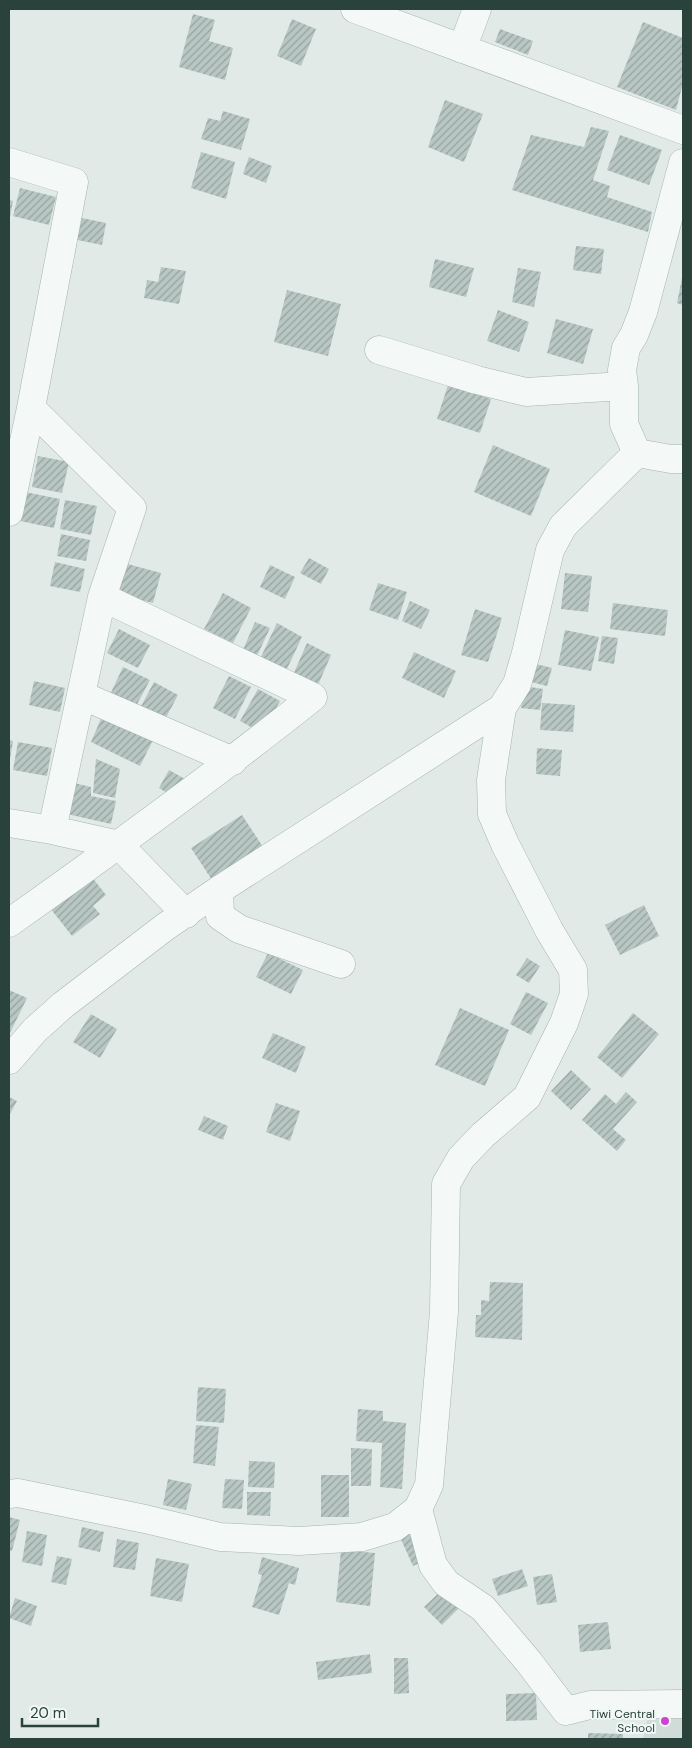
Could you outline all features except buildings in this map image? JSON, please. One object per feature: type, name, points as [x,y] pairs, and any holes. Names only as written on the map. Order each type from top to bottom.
[{"type":"street","points":[[355,9],[462,49],[682,126]]},
{"type":"street","points":[[462,49],[477,9]]},
{"type":"street","points":[[9,162],[74,182],[9,512]]},
{"type":"street","points":[[637,452],[624,424],[622,370],[626,348],[634,335],[643,312],[683,163]]},
{"type":"street","points":[[379,350],[477,380],[526,392],[624,386]]},
{"type":"street","points":[[31,408],[132,508],[102,597],[52,830]]},
{"type":"street","points":[[637,452],[671,459],[683,459]]},
{"type":"street","points":[[9,1494],[18,1492],[220,1537],[299,1541],[362,1538],[394,1527],[418,1509],[429,1485],[444,1312],[446,1184],[461,1158],[483,1135],[528,1097],[564,1023],[574,994],[574,970],[545,921],[505,844],[492,814],[491,780],[502,708],[517,684],[550,550],[563,526],[637,452]]},
{"type":"street","points":[[9,923],[233,761],[313,697],[102,597]]},
{"type":"street","points":[[81,695],[233,761]]},
{"type":"street","points":[[9,1060],[35,1030],[64,1005],[165,927],[219,890],[502,708]]},
{"type":"street","points":[[9,823],[52,830],[119,845],[186,914]]},
{"type":"street","points":[[219,890],[220,916],[239,929],[341,964]]},
{"type":"street","points":[[418,1509],[433,1565],[446,1583],[483,1608],[528,1661],[566,1711],[590,1705],[683,1704]]},
{"type":"shaded area","name":"Tiwi Central School","points":[[683,1698],[683,1739],[643,1739],[651,1703]]},
{"type":"place","name":"Tiwi Central School","points":[[665,1721]]}]
